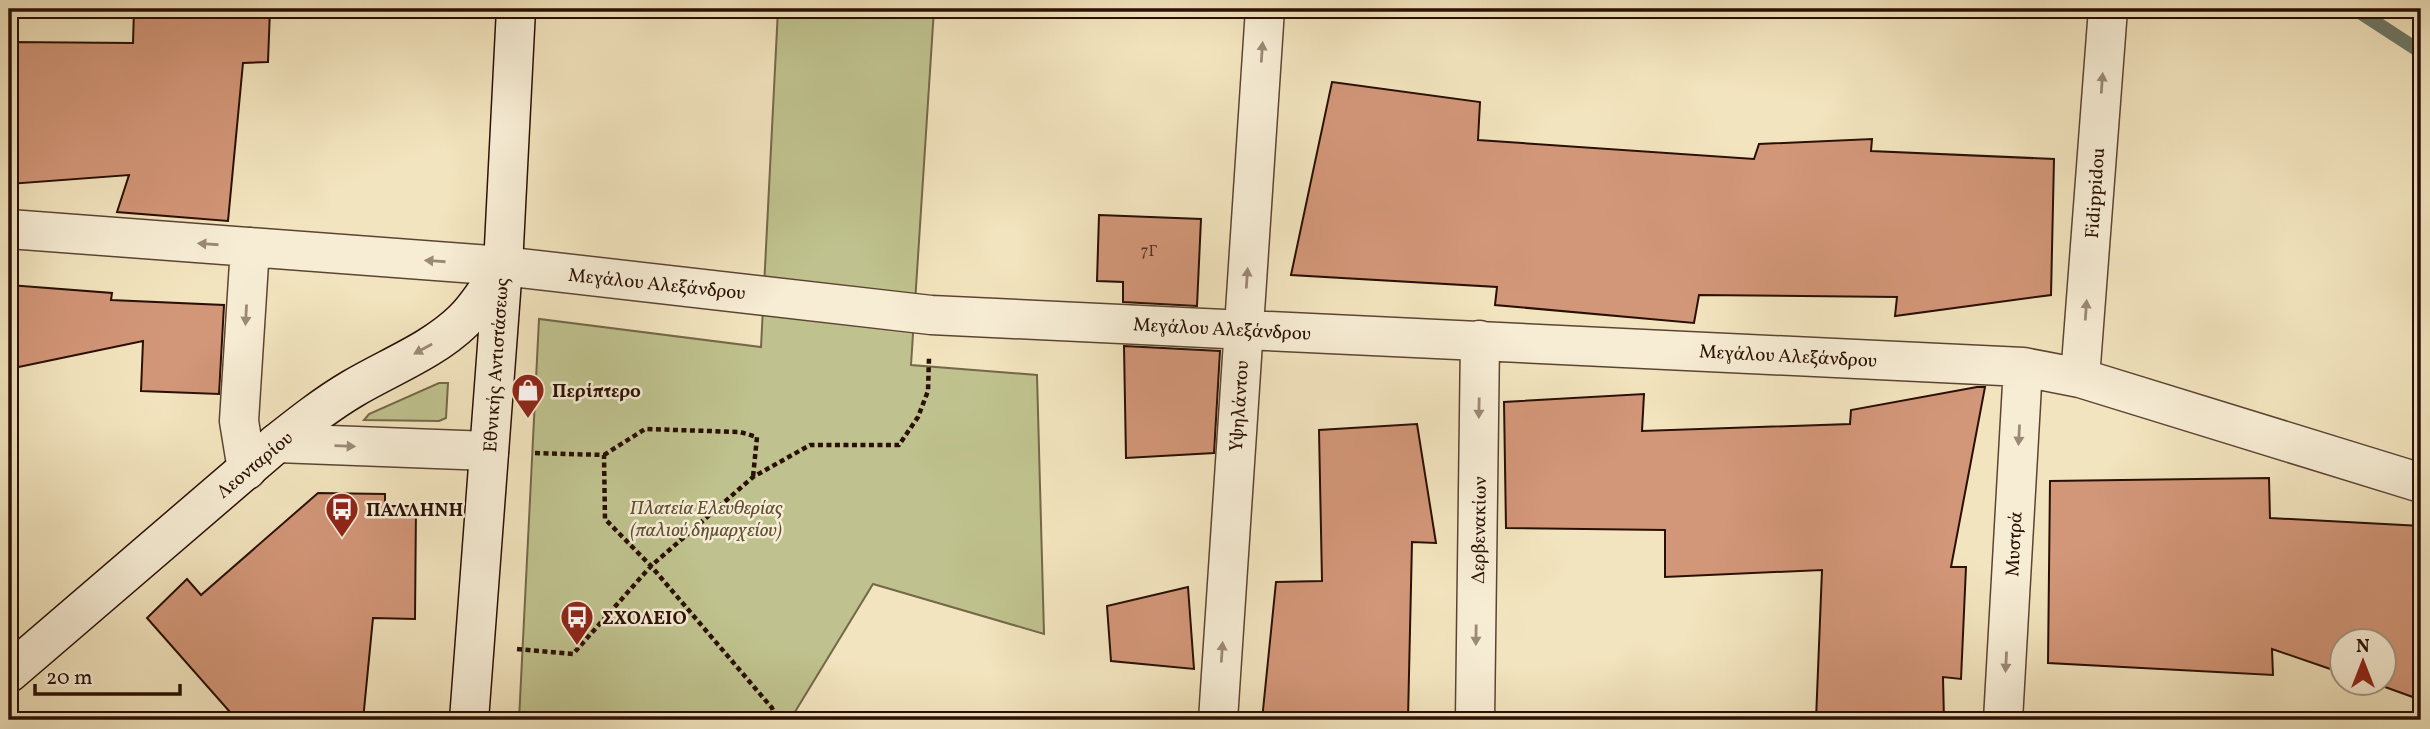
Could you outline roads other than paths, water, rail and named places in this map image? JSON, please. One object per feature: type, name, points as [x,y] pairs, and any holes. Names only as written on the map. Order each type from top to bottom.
[{"type":"street","name":"Εθνικής Αντιστάσεως","points":[[469,720],[503,266],[516,9]]},
{"type":"street","name":"Υψηλάντου","points":[[1218,720],[1265,9]]},
{"type":"street","name":"Fidippidou","points":[[2080,378],[2108,9]]},
{"type":"street","name":"Μεγάλου Αλεξάνδρου","points":[[9,229],[503,266],[931,314],[2023,367],[2080,378],[2421,483]]},
{"type":"street","points":[[247,470],[239,421],[250,247]]},
{"type":"street","name":"Λεονταρίου","points":[[9,673],[319,410],[439,340],[480,302],[503,266]]},
{"type":"street","name":"Δερβενακίων","points":[[1475,720],[1480,340]]},
{"type":"street","name":"Μυστρά","points":[[2003,720],[2023,367]]},
{"type":"street","points":[[277,443],[489,451]]},
{"type":"waterway","points":[[2355,9],[2421,52]]},
{"type":"place","name":"Περίπτερο","points":[[528,420]]},
{"type":"place","name":"ΠΑΛΛΗΝΗ","points":[[342,539]]},
{"type":"place","name":"ΣΧΟΛΕΙΟ","points":[[577,647]]},
{"type":"park label","name":"Πλατεία Ελευθερίας (παλιού δημαρχείου)","points":[[706,518]]}]
